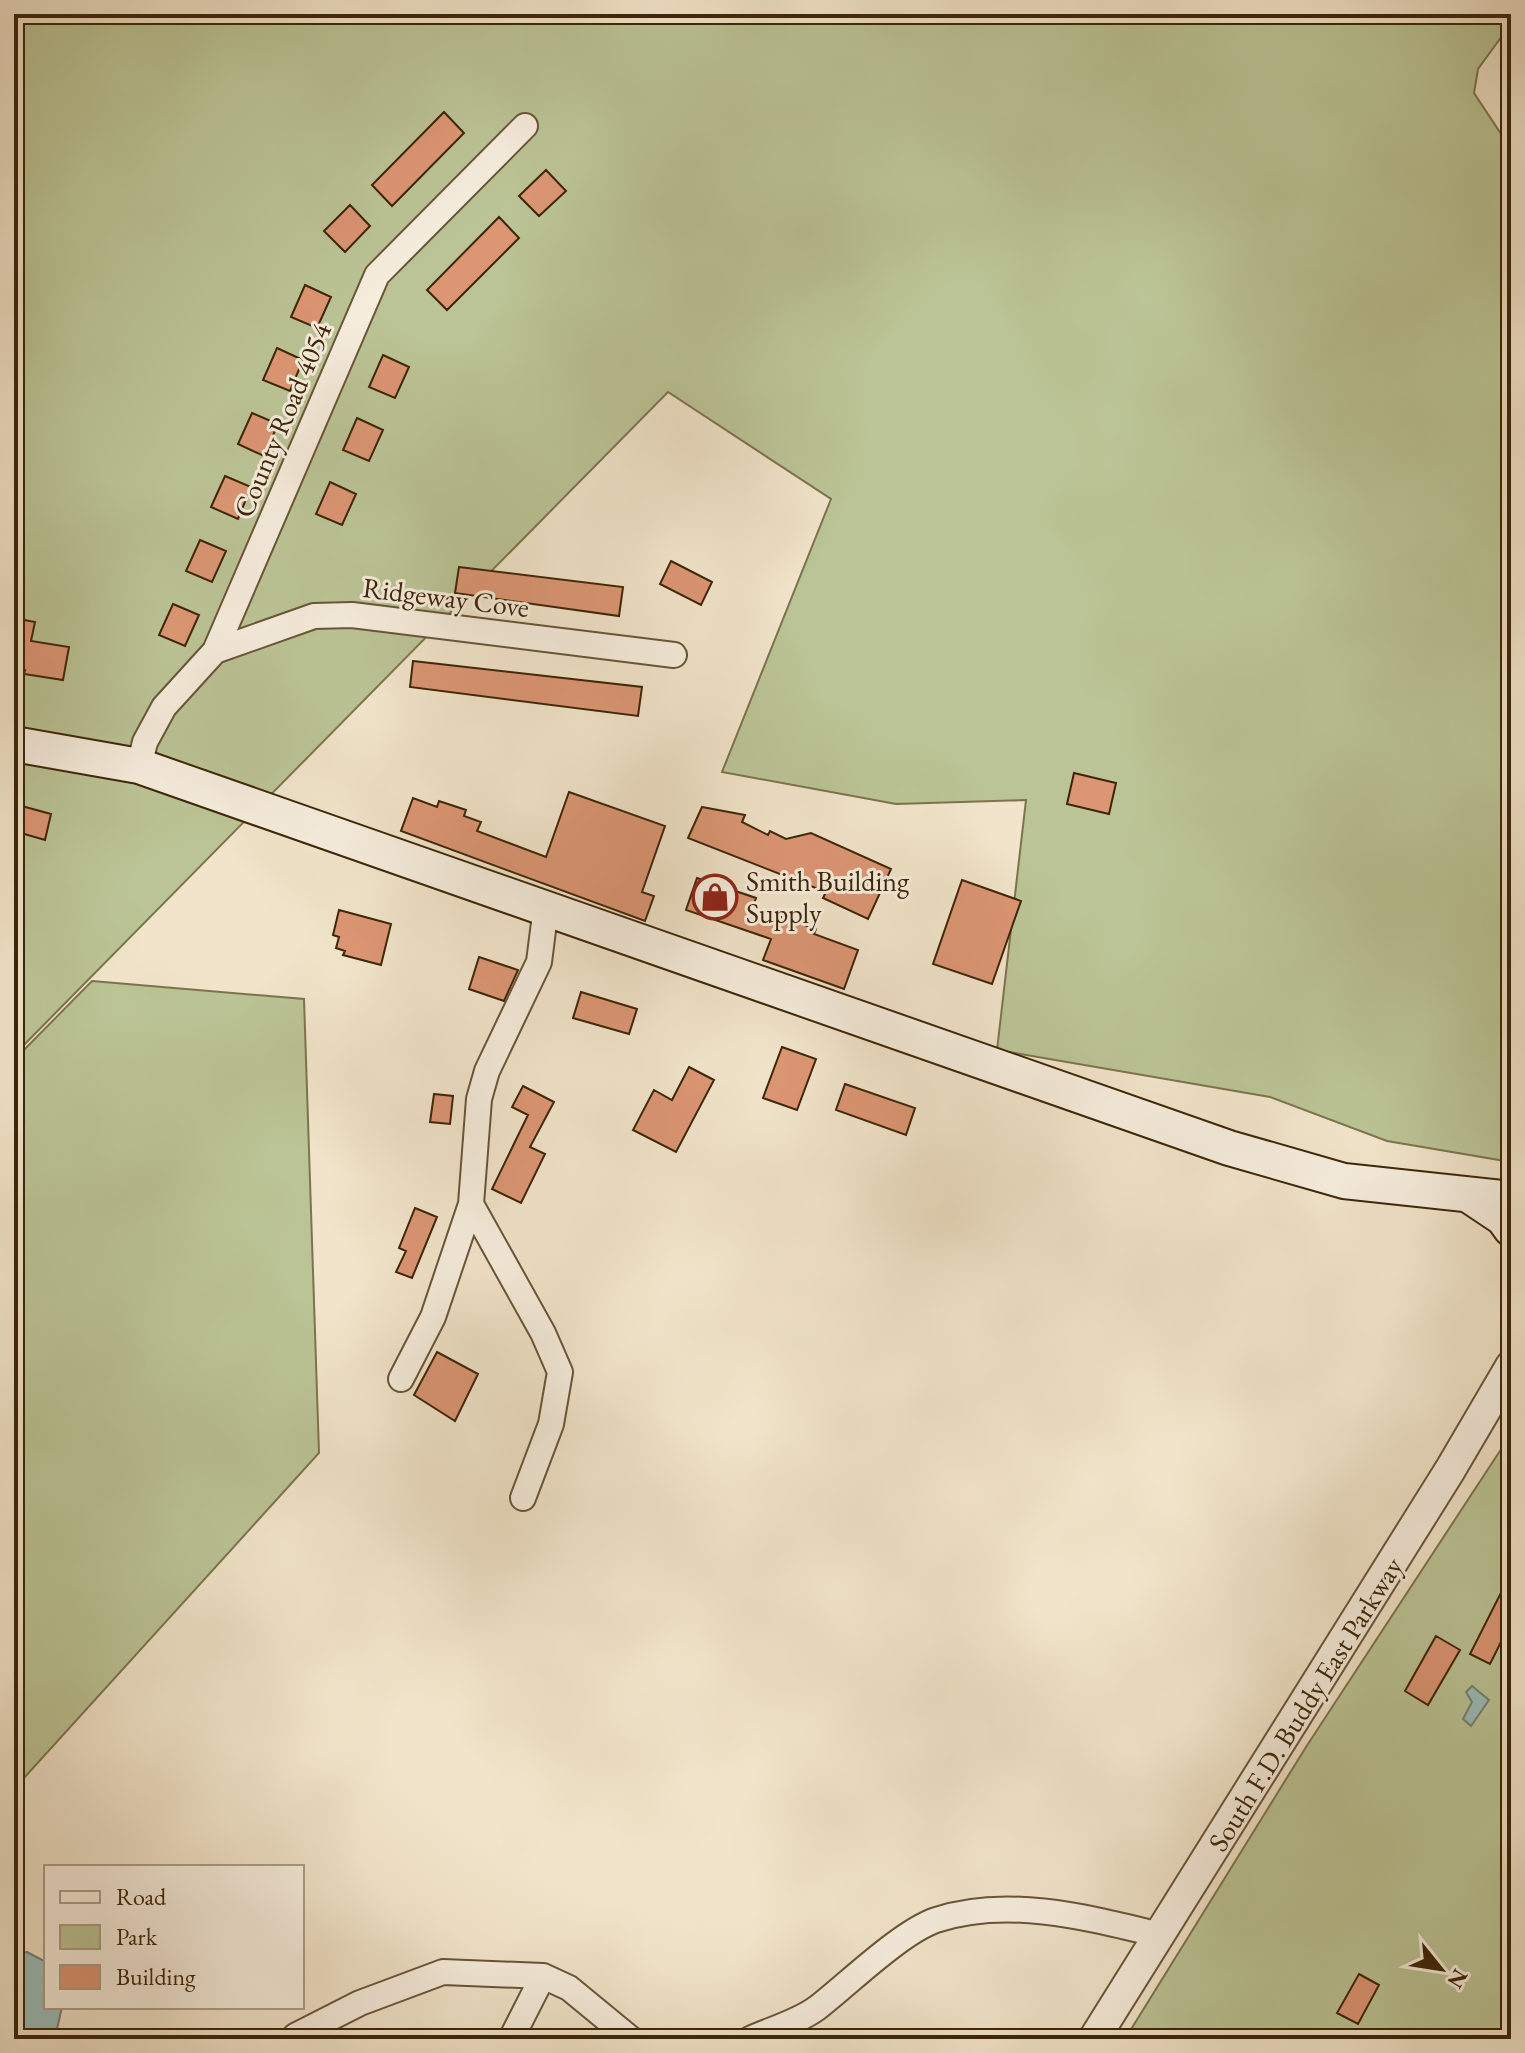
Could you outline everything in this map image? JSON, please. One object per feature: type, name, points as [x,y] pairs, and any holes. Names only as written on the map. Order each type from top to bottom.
[{"type":"main road","points":[[14,744],[139,766],[1229,1148],[1344,1181],[1511,1199]]},
{"type":"main road","points":[[1466,1194],[1503,1218],[1511,1229]]},
{"type":"street","name":"County Road 4054","points":[[139,766],[145,742],[164,707],[215,651],[377,275],[525,126]]},
{"type":"street","name":"Ridgeway Cove","points":[[215,651],[314,616],[352,615],[674,655]]},
{"type":"street","points":[[401,1379],[433,1317],[471,1204],[479,1099],[487,1071],[539,962],[546,907]]},
{"type":"street","points":[[471,1204],[543,1333],[560,1372],[551,1424],[523,1498]]},
{"type":"street","name":"South F.D. Buddy East Parkway","points":[[1094,2039],[1511,1366]]},
{"type":"street","points":[[750,2039],[814,2010],[882,1955],[934,1920],[988,1910],[1075,1914],[1160,1935]]},
{"type":"street","points":[[301,2039],[295,2036],[360,2003],[443,1972],[543,1976],[569,1988],[631,2039]]},
{"type":"street","points":[[511,2039],[543,1976]]},
{"type":"green space","points":[[14,14],[1511,14],[1511,30],[1505,32],[1478,69],[1474,93],[1511,149],[1511,1162],[1387,1141],[1270,1097],[997,1050],[1026,800],[896,804],[722,772],[831,499],[668,392],[14,1055]]},
{"type":"green space","points":[[92,981],[304,999],[319,1453],[14,1789],[14,1060]]},
{"type":"green space","points":[[1511,1434],[1511,2039],[1125,2039],[1306,1747]]},
{"type":"water","points":[[1472,1686],[1489,1700],[1471,1726],[1463,1719],[1472,1702],[1466,1692]]},
{"type":"water","points":[[27,1952],[44,1961],[44,2009],[62,2009],[57,2029],[48,2039],[17,2039],[14,2033],[14,1953]]},
{"type":"building","points":[[444,112],[464,133],[392,206],[372,185]]},
{"type":"building","points":[[546,170],[566,191],[539,216],[519,196]]},
{"type":"building","points":[[350,205],[370,226],[345,252],[324,231]]},
{"type":"building","points":[[499,217],[519,238],[447,310],[427,290]]},
{"type":"building","points":[[305,285],[331,297],[317,328],[291,317]]},
{"type":"building","points":[[277,348],[303,360],[290,391],[263,380]]},
{"type":"building","points":[[383,355],[409,367],[395,398],[369,387]]},
{"type":"building","points":[[252,413],[278,424],[264,456],[238,444]]},
{"type":"building","points":[[357,418],[383,430],[369,461],[343,450]]},
{"type":"building","points":[[225,476],[251,487],[238,519],[211,507]]},
{"type":"building","points":[[330,482],[356,494],[342,525],[316,514]]},
{"type":"building","points":[[200,540],[226,551],[212,582],[186,571]]},
{"type":"building","points":[[671,561],[712,582],[701,605],[660,584]]},
{"type":"building","points":[[459,567],[623,587],[619,616],[455,593]]},
{"type":"building","points":[[173,604],[199,615],[185,646],[159,635]]},
{"type":"building","points":[[14,618],[35,622],[31,641],[69,647],[63,680],[24,674],[25,670],[14,668]]},
{"type":"building","points":[[413,661],[642,687],[638,716],[410,687]]},
{"type":"building","points":[[1074,773],[1116,783],[1109,814],[1067,804]]},
{"type":"building","points":[[569,792],[665,826],[642,892],[654,896],[645,921],[401,831],[413,798],[437,807],[439,801],[466,810],[464,816],[481,822],[477,831],[546,857]]},
{"type":"building","points":[[18,805],[51,814],[45,840],[14,831]]},
{"type":"building","points":[[702,807],[745,815],[742,822],[768,835],[770,831],[786,839],[811,833],[891,869],[868,919],[823,898],[826,892],[688,838]]},
{"type":"building","points":[[697,878],[756,898],[753,907],[816,929],[814,934],[858,950],[844,989],[763,960],[771,939],[686,910]]},
{"type":"building","points":[[962,880],[1021,901],[992,984],[933,964]]},
{"type":"building","points":[[339,910],[391,924],[381,965],[343,955],[345,951],[336,948],[339,937],[333,935]]},
{"type":"building","points":[[479,957],[518,970],[504,1001],[469,989]]},
{"type":"building","points":[[581,992],[637,1009],[629,1034],[573,1018]]},
{"type":"building","points":[[782,1047],[816,1059],[797,1110],[763,1098]]},
{"type":"building","points":[[689,1067],[714,1080],[676,1152],[633,1130],[654,1090],[672,1100]]},
{"type":"building","points":[[845,1084],[915,1108],[906,1135],[836,1110]]},
{"type":"building","points":[[523,1086],[554,1102],[530,1147],[545,1154],[521,1203],[492,1189],[528,1115],[512,1107]]},
{"type":"building","points":[[434,1094],[453,1096],[450,1124],[430,1122]]},
{"type":"building","points":[[415,1208],[437,1217],[412,1278],[396,1272],[406,1251],[399,1248]]},
{"type":"building","points":[[437,1352],[478,1374],[455,1421],[414,1395]]},
{"type":"building","points":[[1511,1573],[1511,1645],[1502,1640],[1490,1664],[1470,1654]]},
{"type":"building","points":[[1436,1636],[1460,1650],[1428,1705],[1405,1691]]},
{"type":"building","points":[[1359,1974],[1379,1985],[1358,2024],[1337,2013]]},
{"type":"place","name":"Smith Building Supply","points":[[715,897]]}]
